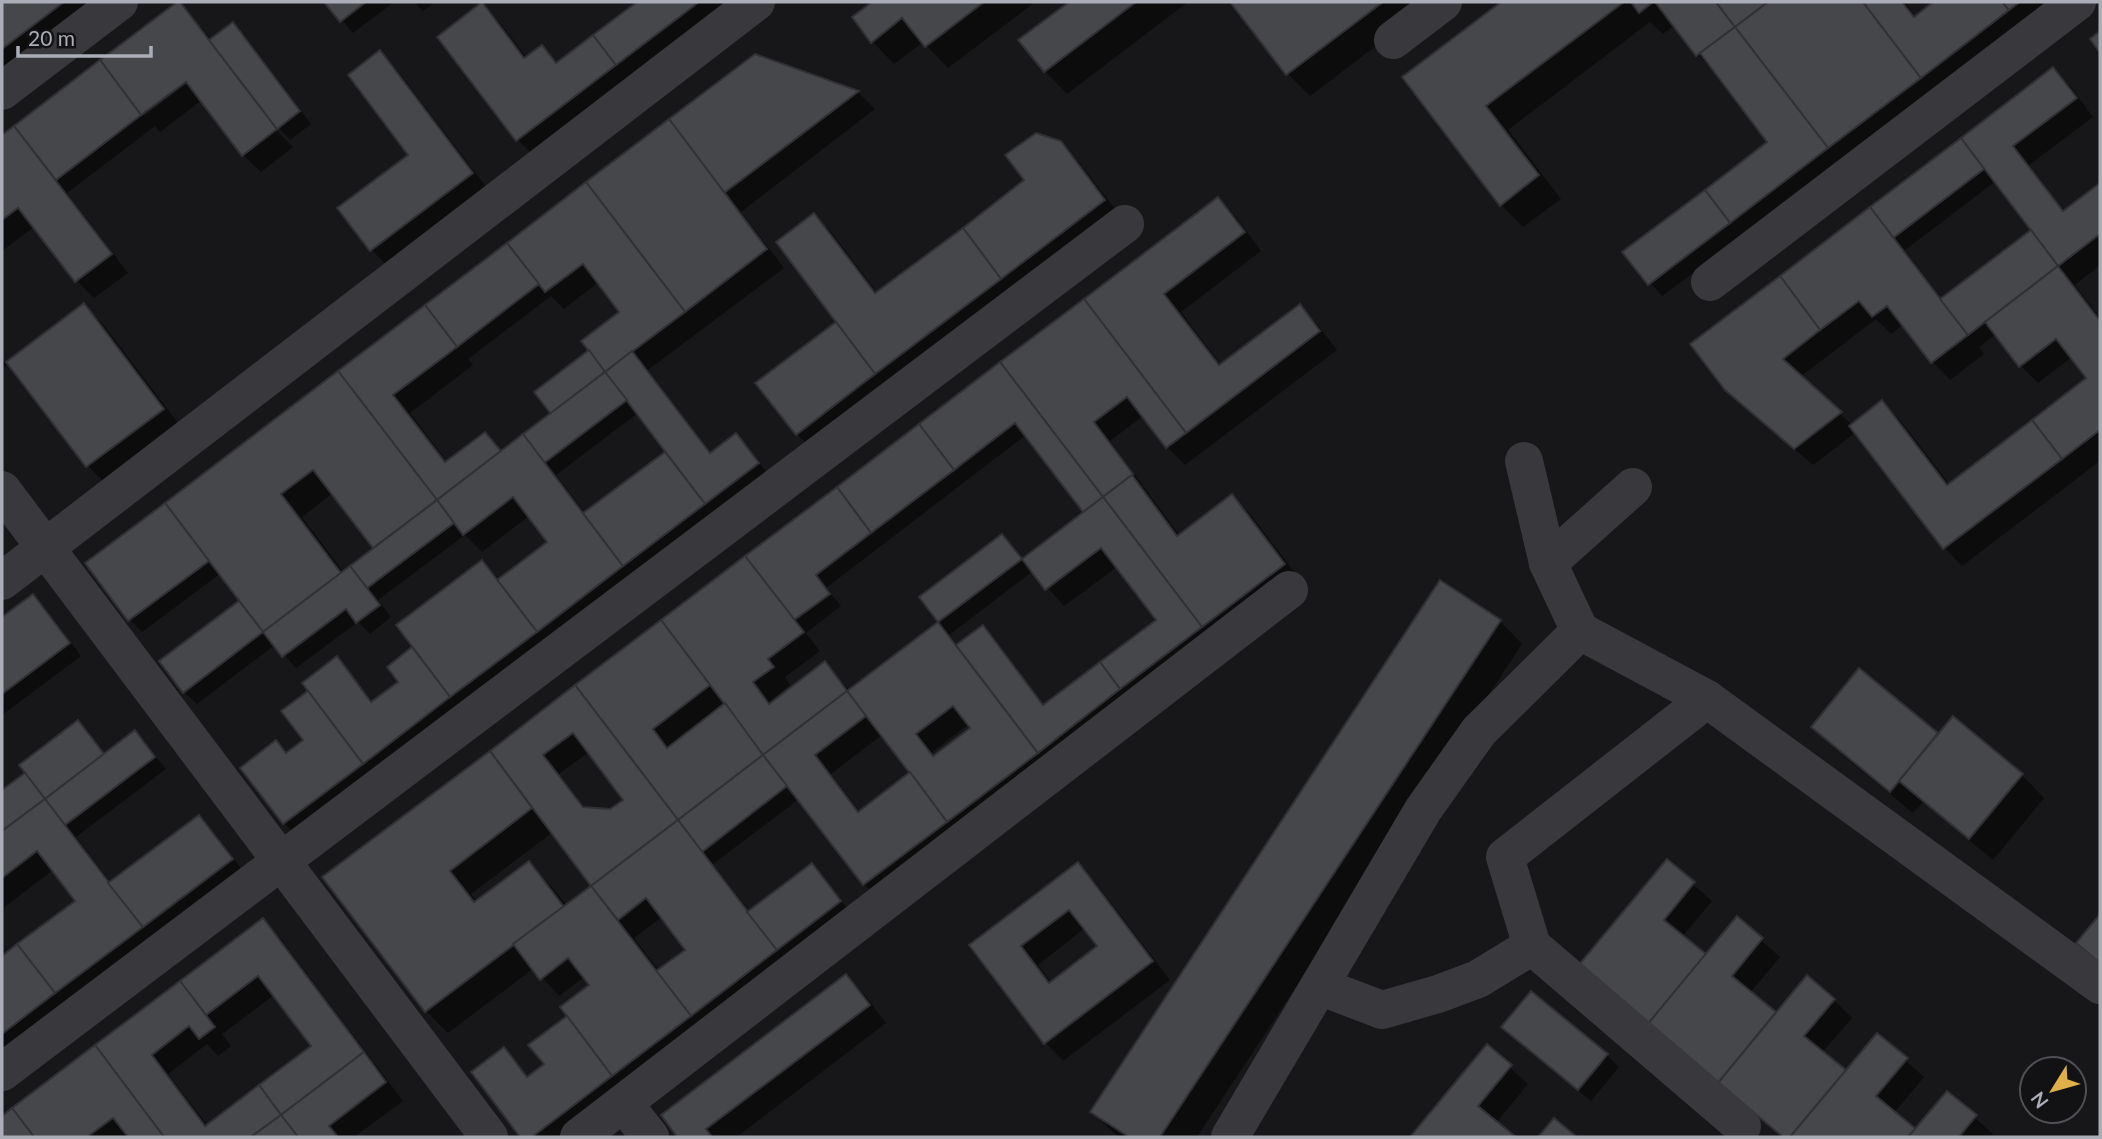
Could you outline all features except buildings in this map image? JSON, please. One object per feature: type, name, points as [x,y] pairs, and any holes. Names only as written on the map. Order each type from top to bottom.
[{"type":"street","points":[[2,91],[119,2]]},
{"type":"street","points":[[2,580],[756,2]]},
{"type":"street","points":[[1393,40],[1443,2]]},
{"type":"street","points":[[1710,282],[2077,2]]},
{"type":"street","points":[[2,1072],[1125,224]]},
{"type":"street","points":[[1524,461],[1548,563],[1580,631],[1707,699],[2100,985]]},
{"type":"street","points":[[1548,563],[1633,487]]},
{"type":"street","points":[[2,490],[489,1137]]},
{"type":"street","points":[[579,1137],[1289,590]]},
{"type":"street","points":[[1230,1137],[1423,810],[1479,731],[1580,631]]},
{"type":"street","points":[[1707,699],[1505,857],[1532,946],[1744,1134]]},
{"type":"street","points":[[1319,986],[1382,1010],[1478,979],[1532,946]]},
{"type":"street","points":[[624,1104],[650,1137]]}]
